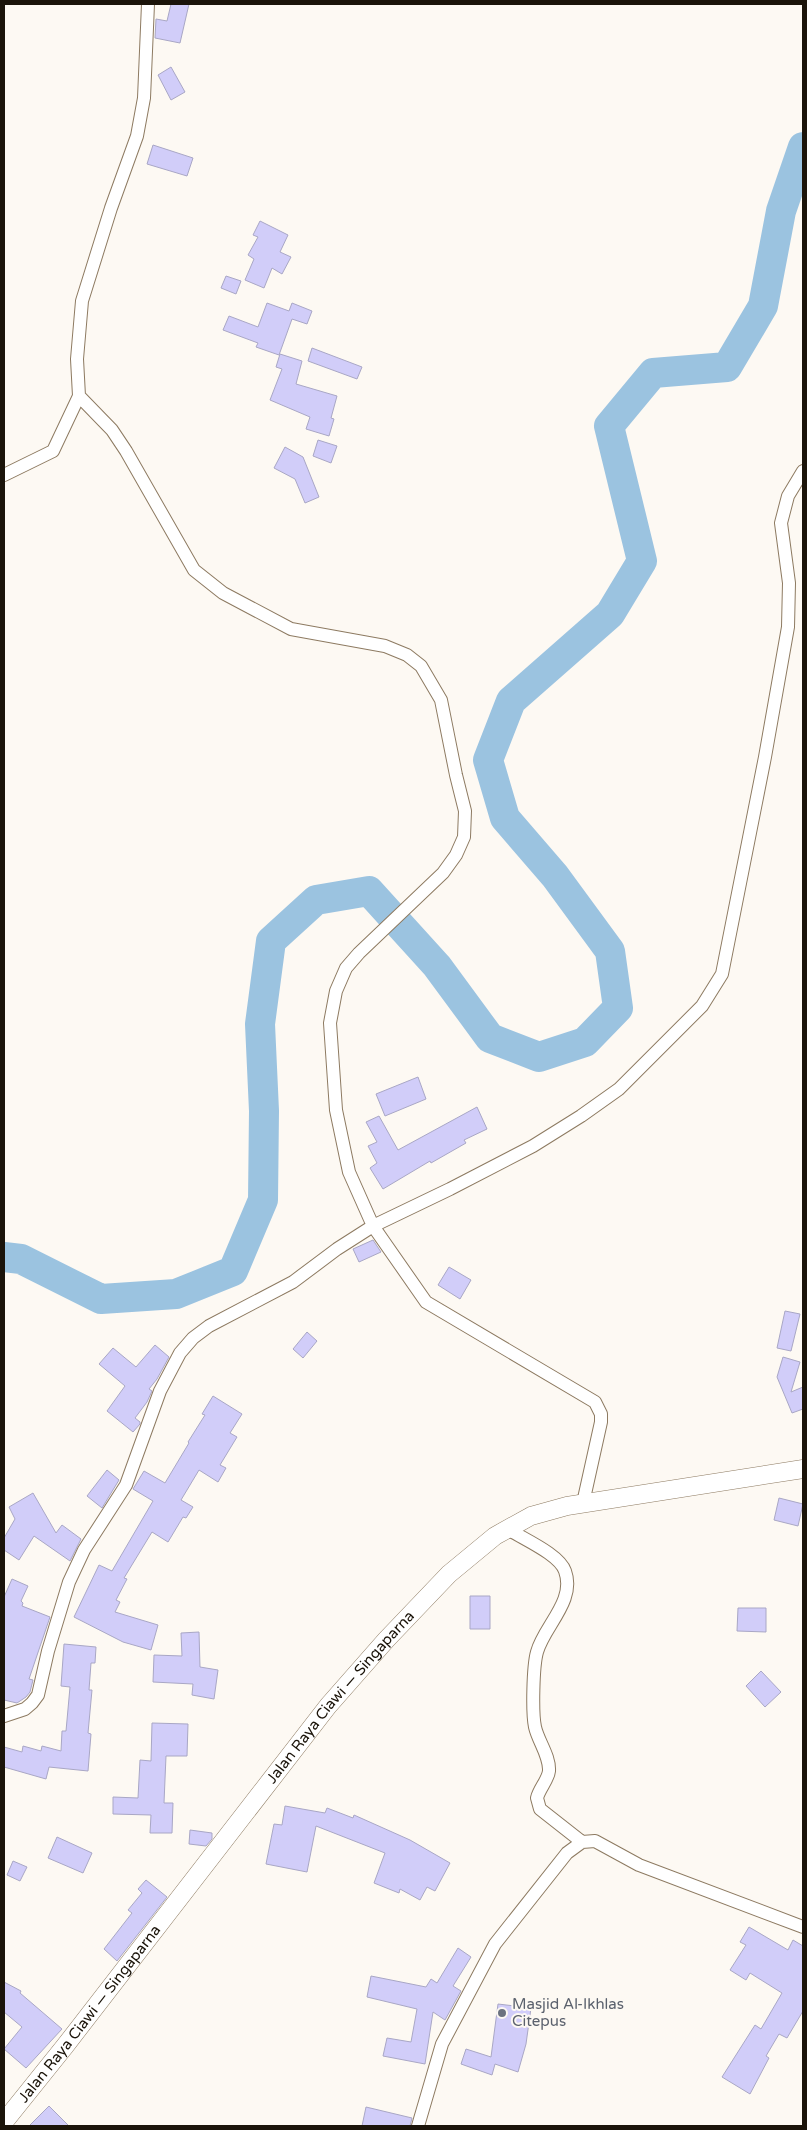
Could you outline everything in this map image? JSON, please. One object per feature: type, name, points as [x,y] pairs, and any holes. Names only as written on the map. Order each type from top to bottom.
[{"type":"main road","name":"Jalan Raya Ciawi — Singaparna","points":[[4,2122],[328,1706],[386,1640],[449,1574],[495,1536],[531,1516],[583,1502],[803,1469]]},
{"type":"street","points":[[4,475],[53,451],[79,396],[77,359],[82,301],[111,208],[137,136],[144,98],[148,4]]},
{"type":"street","points":[[79,396],[112,430],[194,570],[209,583],[223,593],[291,629],[386,646],[407,655],[420,666],[441,700],[465,811],[464,837],[456,855],[443,872],[380,932],[346,968],[336,991],[330,1023],[336,1110],[349,1172],[373,1226],[426,1302],[596,1402],[601,1414],[601,1422],[583,1502]]},
{"type":"street","points":[[4,1716],[25,1709],[38,1695],[48,1651],[69,1582],[84,1550],[126,1485],[160,1391],[180,1353],[209,1326],[293,1282],[337,1249],[373,1226],[524,1151],[581,1116],[619,1089],[702,1006],[722,974],[748,850],[788,627],[789,583],[782,541],[782,516],[788,496],[803,471]]},
{"type":"street","points":[[508,1529],[555,1557],[565,1571],[567,1582],[564,1600],[538,1646],[535,1662],[534,1720],[549,1768],[548,1776],[537,1798],[540,1809],[582,1842]]},
{"type":"street","points":[[418,2126],[442,2044],[495,1944],[567,1853],[582,1842],[595,1841],[639,1865],[803,1927]]},
{"type":"building","points":[[171,4],[189,4],[180,43],[155,38],[156,19],[167,21]]},
{"type":"building","points":[[171,67],[185,92],[171,100],[158,75]]},
{"type":"building","points":[[153,145],[193,158],[187,176],[147,164]]},
{"type":"building","points":[[260,221],[288,235],[280,252],[291,257],[282,274],[272,268],[264,288],[245,280],[254,259],[248,255],[258,237],[253,235]]},
{"type":"building","points":[[226,276],[241,281],[236,294],[221,288]]},
{"type":"building","points":[[267,303],[289,311],[292,303],[312,311],[307,324],[292,319],[279,355],[256,347],[258,343],[223,330],[229,316],[258,327]]},
{"type":"building","points":[[312,348],[362,367],[357,379],[308,361]]},
{"type":"building","points":[[280,354],[302,361],[296,384],[337,396],[331,418],[334,419],[329,436],[306,429],[310,417],[270,400],[282,369],[276,367]]},
{"type":"building","points":[[318,440],[337,446],[331,463],[313,456]]},
{"type":"building","points":[[285,447],[303,457],[319,497],[305,503],[295,479],[274,468]]},
{"type":"building","points":[[418,1077],[426,1099],[385,1116],[376,1094]]},
{"type":"building","points":[[477,1107],[487,1129],[464,1140],[466,1143],[431,1163],[430,1161],[383,1189],[370,1168],[377,1163],[368,1146],[377,1142],[366,1122],[379,1116],[398,1150]]},
{"type":"building","points":[[373,1240],[381,1252],[359,1262],[353,1249]]},
{"type":"building","points":[[449,1267],[471,1280],[460,1299],[438,1285]]},
{"type":"building","points":[[785,1311],[800,1314],[791,1351],[777,1348]]},
{"type":"building","points":[[307,1332],[317,1341],[303,1358],[293,1349]]},
{"type":"building","points":[[155,1345],[169,1357],[149,1389],[152,1391],[147,1402],[135,1418],[140,1424],[133,1432],[107,1411],[125,1386],[99,1364],[113,1348],[136,1367]]},
{"type":"building","points":[[783,1357],[800,1362],[791,1392],[803,1387],[803,1409],[792,1413],[777,1377]]},
{"type":"building","points":[[213,1396],[242,1414],[230,1433],[237,1437],[220,1465],[226,1468],[218,1482],[199,1470],[181,1500],[193,1507],[186,1518],[183,1517],[168,1542],[152,1532],[124,1578],[127,1579],[116,1600],[120,1602],[115,1612],[158,1625],[151,1650],[123,1642],[74,1617],[99,1565],[112,1571],[153,1501],[133,1489],[144,1471],[165,1483],[205,1415],[202,1414]]},
{"type":"building","points":[[107,1470],[119,1480],[102,1508],[87,1496]]},
{"type":"building","points":[[33,1493],[56,1533],[62,1525],[81,1539],[70,1561],[34,1536],[19,1560],[4,1550],[4,1538],[15,1519],[9,1507]]},
{"type":"building","points":[[779,1498],[803,1504],[798,1526],[774,1520]]},
{"type":"building","points":[[12,1579],[28,1586],[21,1601],[23,1603],[22,1606],[50,1617],[29,1679],[33,1680],[30,1692],[17,1703],[4,1700],[4,1597]]},
{"type":"building","points":[[470,1596],[490,1596],[490,1629],[470,1629]]},
{"type":"building","points":[[738,1608],[766,1608],[766,1632],[737,1631]]},
{"type":"building","points":[[199,1632],[200,1667],[218,1670],[214,1699],[192,1695],[193,1684],[153,1682],[154,1655],[182,1656],[181,1633]]},
{"type":"building","points":[[64,1644],[96,1647],[95,1663],[91,1663],[89,1690],[92,1690],[88,1733],[91,1734],[88,1771],[49,1767],[46,1779],[4,1767],[4,1747],[22,1752],[23,1746],[41,1751],[42,1746],[61,1751],[62,1731],[66,1731],[70,1687],[61,1686]]},
{"type":"building","points":[[761,1671],[781,1692],[765,1707],[746,1686]]},
{"type":"building","points":[[152,1723],[188,1724],[187,1756],[166,1756],[164,1803],[173,1803],[172,1833],[150,1833],[151,1815],[113,1814],[113,1797],[138,1798],[140,1760],[151,1761]]},
{"type":"building","points":[[285,1806],[325,1813],[327,1808],[353,1818],[354,1815],[410,1840],[450,1863],[435,1891],[427,1887],[420,1900],[400,1889],[399,1893],[374,1883],[385,1853],[316,1826],[307,1872],[266,1864],[274,1824],[282,1825]]},
{"type":"building","points":[[190,1830],[212,1833],[212,1839],[206,1846],[189,1844]]},
{"type":"building","points":[[57,1837],[92,1853],[83,1873],[48,1858]]},
{"type":"building","points":[[13,1861],[27,1867],[20,1881],[7,1875]]},
{"type":"building","points":[[146,1880],[167,1897],[117,1961],[104,1949],[132,1913],[128,1910],[142,1893],[138,1889]]},
{"type":"building","points":[[749,1927],[788,1950],[793,1940],[803,1946],[803,2011],[787,2038],[779,2034],[766,2056],[769,2058],[750,2094],[722,2077],[755,2025],[761,2029],[782,1993],[750,1973],[746,1980],[730,1970],[746,1945],[740,1942]]},
{"type":"building","points":[[458,1948],[471,1957],[453,1986],[461,1991],[445,2020],[433,2012],[425,2064],[383,2056],[387,2038],[411,2042],[417,2009],[367,1997],[371,1976],[426,1987],[431,1979],[437,1983]]},
{"type":"building","points":[[4,1982],[21,1991],[20,1993],[62,2029],[26,2068],[4,2049],[22,2027],[4,2012]]},
{"type":"building","points":[[498,2004],[531,2008],[526,2044],[518,2072],[495,2064],[492,2075],[461,2064],[466,2049],[491,2057]]},
{"type":"building","points":[[49,2106],[69,2126],[29,2126]]},
{"type":"building","points":[[366,2107],[412,2118],[410,2126],[362,2126]]},
{"type":"waterway","points":[[4,1257],[21,1259],[101,1299],[176,1294],[233,1271],[263,1200],[264,1111],[260,1024],[271,941],[316,900],[369,891],[437,966],[490,1038],[539,1057],[585,1042],[618,1008],[610,951],[555,876],[505,818],[488,760],[511,701],[610,614],[642,561],[609,426],[653,373],[727,367],[763,306],[781,211],[803,147]]},
{"type":"place","name":"Masjid Al-Ikhlas Citepus","points":[[502,2013]]}]
